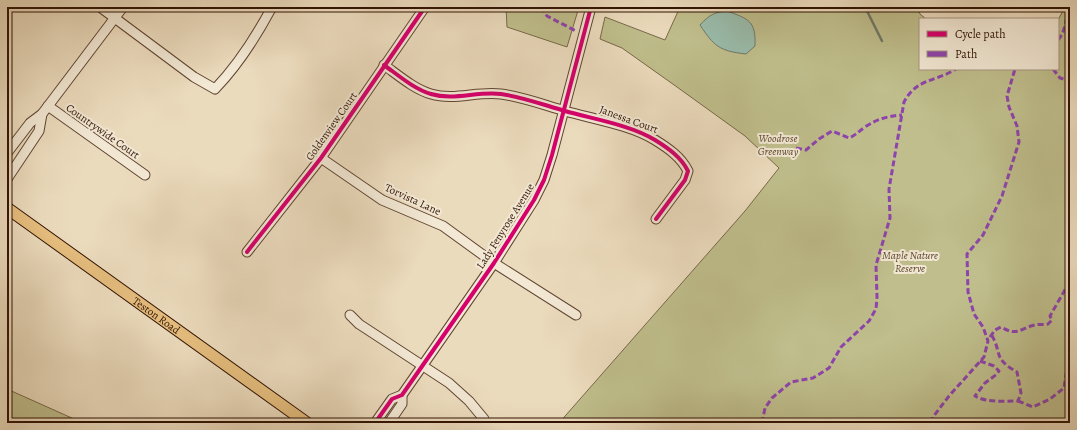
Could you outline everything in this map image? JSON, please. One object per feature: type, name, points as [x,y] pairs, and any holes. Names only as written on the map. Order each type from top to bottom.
[{"type":"main road","name":"Teston Road","points":[[7,208],[307,423]]},
{"type":"street","points":[[100,7],[194,77],[215,89],[231,72],[272,7]]},
{"type":"street","points":[[7,153],[30,123],[42,114],[123,7]]},
{"type":"street","name":"Goldenview Court","points":[[247,252],[321,158],[425,7]]},
{"type":"street","name":"Lady Fenyrose Avenue","points":[[375,423],[392,399],[402,395],[494,263],[534,200],[544,180],[592,7]]},
{"type":"street","name":"Janessa Court","points":[[384,65],[412,85],[430,94],[459,97],[499,94],[522,98],[604,122],[654,139],[683,162],[688,171],[685,180],[656,219]]},
{"type":"street","name":"Countrywide Court","points":[[48,106],[145,174]]},
{"type":"street","points":[[7,179],[39,131],[42,114]]},
{"type":"street","name":"Torvista Lane","points":[[321,158],[382,200],[443,226],[494,263],[576,314]]},
{"type":"street","points":[[350,315],[358,324],[459,390],[484,419]]},
{"type":"street","name":"Lady Fenyrose Avenue","points":[[389,423],[402,404],[402,395]]},
{"type":"green space","points":[[506,7],[579,7],[567,47],[507,27]]},
{"type":"green space","name":"Maple Nature Reserve","points":[[680,7],[916,7],[920,14],[925,18],[919,18],[919,70],[1059,70],[1059,18],[1065,7],[1070,7],[1070,423],[559,423],[745,211],[779,168],[745,136],[622,48],[600,39],[605,17],[665,40]]},
{"type":"green space","points":[[7,389],[83,423],[7,423]]},
{"type":"shaded area","points":[[727,11],[746,19],[752,26],[754,31],[755,46],[746,54],[729,51],[718,46],[709,38],[700,25],[712,15]]},
{"type":"waterway","points":[[865,7],[882,41]]},
{"type":"marked path","points":[[541,7],[547,16],[576,31]]},
{"type":"marked path","points":[[1059,39],[1063,33],[1070,9]]},
{"type":"marked path","points":[[762,423],[765,408],[772,398],[791,382],[813,378],[829,368],[841,347],[869,321],[876,309],[876,265],[890,218],[889,189],[904,102],[909,94],[921,84],[954,70]]},
{"type":"marked path","points":[[931,423],[933,417],[949,396],[984,357],[988,341],[983,327],[974,314],[968,292],[967,254],[983,235],[1002,196],[1019,142],[1017,126],[1009,107],[1007,96],[1015,70]]},
{"type":"marked path","points":[[1054,70],[1060,78],[1070,81]]},
{"type":"marked path","points":[[796,148],[806,150],[819,139],[832,131],[849,138],[854,136],[869,124],[878,120],[902,115]]},
{"type":"marked path","points":[[990,337],[995,330],[1001,327],[1015,332],[1030,326],[1048,324],[1052,320],[1050,316],[1070,281]]},
{"type":"marked path","points":[[980,361],[994,366],[999,371],[985,383],[975,396],[990,401],[1018,401],[1021,393],[1017,372],[1004,363],[1001,359],[991,334]]},
{"type":"marked path","points":[[1018,401],[1033,407],[1050,399],[1064,388],[1066,374],[1070,371]]},
{"type":"cycle path","points":[[247,252],[321,158],[425,7]]},
{"type":"cycle path","points":[[375,423],[392,399],[402,395],[494,263],[534,200],[544,180],[552,155],[591,7]]},
{"type":"cycle path","points":[[384,65],[412,85],[431,94],[448,97],[492,93],[509,95],[623,126],[655,140],[678,157],[688,171],[685,180],[656,219]]},
{"type":"park label","name":"Woodrose Greenway","points":[[778,144]]}]
